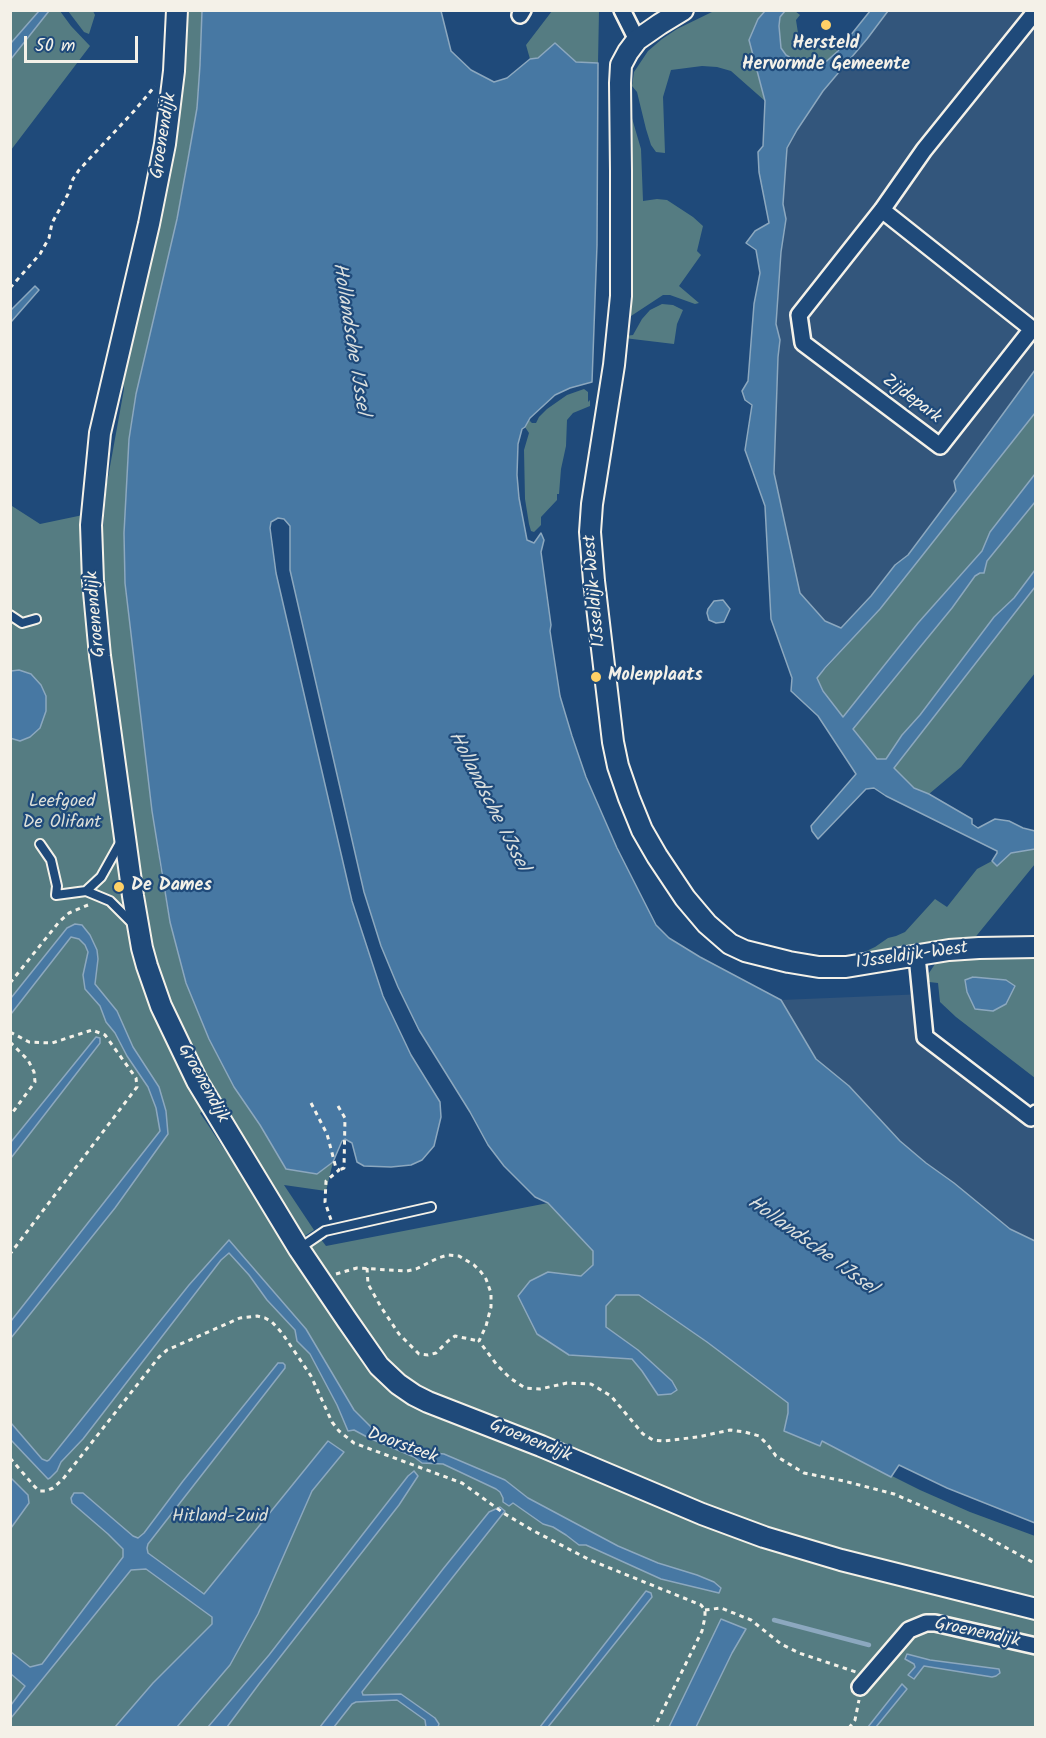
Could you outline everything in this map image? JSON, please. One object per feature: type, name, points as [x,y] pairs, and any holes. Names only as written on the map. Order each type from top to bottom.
[{"type":"street","name":"Groenendijk","points":[[177,10],[174,71],[165,144],[149,224],[100,433],[91,525],[95,615],[139,929],[147,966],[161,1006],[197,1081],[298,1249],[380,1366],[398,1384],[414,1395],[702,1514],[764,1537],[841,1560],[1035,1609]]},
{"type":"street","points":[[622,10],[637,40],[683,10]]},
{"type":"street","name":"Zijdepark","points":[[882,210],[1032,329],[940,446],[803,343],[798,315],[882,210],[924,150],[1035,11]]},
{"type":"street","name":"IJsseldijk-West","points":[[637,40],[621,65],[621,296],[614,365],[590,520],[594,581],[611,733],[618,766],[642,830],[665,870],[707,924],[730,944],[745,951],[819,967],[846,967],[949,950],[1035,947]]},
{"type":"street","points":[[917,956],[925,1037],[1031,1118],[1035,1113]]},
{"type":"street","name":"Groenendijk","points":[[864,1682],[909,1630],[926,1623],[935,1623],[1035,1646]]},
{"type":"lane","points":[[10,615],[22,623],[36,619]]},
{"type":"lane","points":[[86,891],[101,877],[125,833]]},
{"type":"lane","points":[[40,844],[51,860],[57,886],[56,895],[86,891],[110,902],[139,929]]},
{"type":"lane","points":[[298,1249],[326,1231],[431,1207]]},
{"type":"path","name":"Groenendijk","points":[[10,288],[40,254],[49,238],[52,222],[79,170],[135,110],[161,78],[168,72],[174,71]]},
{"type":"path","points":[[10,983],[59,922],[82,906],[95,905]]},
{"type":"path","points":[[10,1032],[29,1042],[52,1043],[92,1030],[105,1035],[136,1078],[137,1087],[10,1254]]},
{"type":"path","points":[[10,1042],[28,1060],[34,1072],[35,1082],[10,1116]]},
{"type":"path","points":[[311,1103],[327,1134],[336,1168],[339,1170]]},
{"type":"path","points":[[335,1229],[327,1208],[326,1181],[344,1168],[345,1118],[338,1106]]},
{"type":"path","points":[[321,1282],[346,1270],[367,1268],[407,1271],[448,1255],[459,1256],[481,1272],[491,1293],[491,1307],[479,1341]]},
{"type":"path","points":[[367,1268],[368,1284],[381,1307],[399,1334],[419,1354],[436,1353],[455,1336],[479,1341],[497,1365],[525,1388],[540,1389],[577,1383],[591,1384],[602,1389],[611,1396],[643,1434],[653,1440],[663,1441],[730,1430],[759,1436],[776,1456],[804,1473],[894,1494],[961,1523],[1035,1564]]},
{"type":"path","name":"Doorsteek","points":[[10,1458],[40,1491],[53,1488],[63,1479],[159,1357],[167,1350],[240,1318],[257,1316],[272,1322],[282,1333],[311,1376],[332,1422],[345,1437],[354,1443],[462,1483],[493,1506],[532,1530],[590,1560],[701,1605],[705,1610]]},
{"type":"path","points":[[654,1728],[702,1630],[705,1610],[721,1608],[751,1620],[781,1644],[864,1682],[855,1719],[849,1728]]},
{"type":"shaded area","points":[[888,11],[1035,11],[1035,370],[954,481],[956,491],[908,555],[895,565],[871,596],[840,628],[825,621],[800,593],[773,473],[780,340],[776,324],[781,252],[786,219],[783,204],[787,147],[823,91]]},
{"type":"shaded area","points":[[925,994],[927,1034],[1035,1108],[1035,1266],[849,1113],[781,1000]]},
{"type":"green space","points":[[11,11],[39,11],[11,43]]},
{"type":"green space","points":[[49,11],[60,11],[90,46],[11,150],[11,59]]},
{"type":"green space","points":[[68,11],[93,11],[95,15],[89,34],[84,32]]},
{"type":"green space","points":[[184,11],[202,11],[197,108],[177,219],[136,394],[129,439],[124,533],[125,583],[160,865],[170,922],[186,983],[209,1039],[234,1087],[286,1169],[317,1174],[333,1162],[326,1191],[284,1185],[314,1230],[305,1236],[297,1234],[203,1079],[151,963],[98,583],[107,483],[124,389],[122,376],[172,147],[184,63]]},
{"type":"green space","points":[[552,11],[599,11],[598,63],[576,62],[555,44],[538,58],[530,59],[526,45]]},
{"type":"green space","points":[[714,11],[765,11],[758,19],[749,40],[765,101],[731,71],[702,66],[671,70],[663,97],[665,153],[656,152],[651,145],[637,92],[632,86],[634,72],[648,51],[662,39]]},
{"type":"green space","points":[[785,11],[795,11],[800,15],[796,20],[798,33],[810,43],[827,42],[838,51],[820,67],[810,70],[786,55],[781,48],[779,26],[780,17]]},
{"type":"green space","points":[[629,108],[641,149],[643,201],[667,200],[703,226],[697,251],[701,255],[679,286],[699,303],[695,304],[670,295],[663,295],[628,318]]},
{"type":"green space","points":[[662,304],[673,305],[683,310],[677,324],[674,344],[624,338],[633,335],[650,310]]},
{"type":"green space","points":[[584,389],[588,392],[590,406],[573,413],[567,420],[566,446],[557,500],[541,517],[541,525],[534,532],[531,531],[525,499],[524,450],[529,433],[525,427],[529,420],[536,423],[547,409],[567,395]]},
{"type":"green space","points":[[1035,413],[1035,474],[990,532],[982,551],[918,623],[843,717],[817,678],[880,609]]},
{"type":"green space","points":[[1035,502],[1035,570],[1014,598],[994,617],[886,759],[877,759],[853,729],[952,608],[975,576],[984,573],[987,561]]},
{"type":"green space","name":"Hitland-Zuid","points":[[12,506],[40,524],[83,515],[119,857],[206,1110],[200,1113],[372,1374],[396,1396],[423,1410],[759,1541],[1035,1614],[1036,1727],[11,1727],[10,507]]},
{"type":"green space","points":[[1035,587],[1035,673],[961,767],[929,794],[914,788],[894,768]]},
{"type":"green space","points":[[1035,849],[1035,864],[973,940],[859,959],[812,958],[860,954],[875,947],[888,938],[905,932],[935,899],[947,907],[977,869],[992,861],[998,865],[1011,853]]},
{"type":"green space","points":[[1035,954],[1035,1078],[940,1002],[938,983],[929,982],[929,973],[941,960],[957,957]]},
{"type":"green space","points":[[548,1203],[593,1251],[593,1265],[581,1276],[548,1272],[596,1357],[632,1359],[658,1395],[672,1381],[638,1350],[606,1327],[606,1306],[616,1295],[639,1295],[789,1403],[784,1431],[820,1446],[822,1441],[920,1490],[970,1512],[1035,1536],[1035,1604],[797,1542],[430,1397],[400,1379],[311,1253],[310,1248],[320,1238],[326,1246]]},
{"type":"water","points":[[39,11],[49,11],[11,59],[11,43]]},
{"type":"water","name":"Hollandsche IJssel","points":[[202,11],[441,11],[451,51],[471,70],[494,82],[507,78],[530,59],[538,58],[555,43],[576,62],[598,63],[597,245],[592,382],[555,395],[530,418],[522,429],[518,444],[519,498],[527,540],[534,543],[541,533],[544,540],[541,552],[560,696],[586,777],[617,848],[656,925],[669,938],[700,957],[781,1000],[816,1059],[849,1086],[900,1141],[1010,1229],[1035,1241],[1035,1523],[947,1488],[899,1465],[891,1477],[822,1441],[820,1446],[784,1431],[788,1403],[707,1342],[639,1295],[616,1295],[606,1306],[606,1327],[638,1350],[672,1381],[677,1390],[671,1394],[658,1395],[632,1359],[569,1355],[537,1334],[518,1296],[530,1281],[548,1272],[581,1276],[593,1265],[593,1251],[548,1203],[535,1197],[504,1166],[488,1145],[419,1030],[398,987],[381,946],[364,892],[290,570],[290,526],[284,519],[278,518],[271,522],[270,528],[276,573],[352,901],[383,996],[411,1055],[440,1102],[441,1117],[434,1146],[422,1160],[411,1165],[364,1166],[357,1162],[352,1143],[345,1139],[333,1162],[317,1174],[286,1169],[234,1087],[209,1039],[186,983],[170,922],[152,811],[125,583],[124,533],[129,439],[136,394],[177,219],[197,108]]},
{"type":"water","points":[[765,11],[785,11],[780,17],[779,26],[781,48],[786,55],[810,70],[820,67],[838,51],[870,11],[888,11],[823,91],[787,148],[783,204],[786,219],[781,252],[776,324],[780,340],[774,473],[800,593],[825,621],[841,628],[871,596],[895,565],[908,555],[956,491],[954,481],[1035,370],[1035,413],[880,609],[817,678],[823,691],[843,717],[918,623],[982,551],[990,532],[1035,474],[1035,502],[987,561],[984,573],[975,576],[952,608],[853,729],[877,759],[886,759],[994,617],[1014,598],[1035,570],[1035,587],[894,768],[914,788],[972,819],[972,824],[978,828],[995,819],[1009,821],[1035,831],[1035,849],[1011,853],[997,866],[992,861],[997,851],[874,788],[866,789],[818,839],[812,831],[811,826],[856,774],[818,716],[791,691],[792,678],[771,619],[765,506],[745,450],[752,405],[745,400],[742,391],[748,381],[754,304],[760,273],[756,250],[746,243],[755,231],[769,223],[759,172],[758,152],[763,146],[765,101],[749,40],[758,19]]},
{"type":"water","points":[[35,286],[39,290],[11,322],[11,310]]},
{"type":"water","points":[[723,600],[730,609],[724,622],[716,623],[709,620],[708,609],[714,601]]},
{"type":"water","points":[[19,670],[31,674],[41,685],[46,696],[46,711],[40,728],[30,737],[20,741],[10,738],[11,671]]},
{"type":"water","points":[[75,924],[82,925],[97,950],[95,984],[117,1011],[133,1047],[159,1087],[166,1111],[168,1134],[115,1208],[11,1338],[11,1321],[160,1131],[156,1108],[148,1087],[106,1022],[100,1006],[85,989],[83,975],[88,952],[79,939],[71,937],[11,1014],[11,998],[67,928]]},
{"type":"water","points":[[973,977],[1006,980],[1015,986],[1006,1004],[993,1011],[975,1009],[967,992],[965,980]]},
{"type":"water","points":[[96,1037],[100,1038],[100,1043],[11,1158],[11,1142]]},
{"type":"water","points":[[229,1240],[306,1329],[354,1410],[375,1431],[411,1448],[444,1454],[505,1480],[528,1498],[618,1546],[658,1563],[714,1582],[721,1588],[719,1593],[661,1579],[586,1545],[579,1545],[513,1503],[509,1506],[503,1502],[500,1492],[496,1489],[443,1464],[422,1463],[414,1457],[354,1430],[348,1431],[310,1354],[297,1341],[295,1330],[229,1253],[221,1260],[83,1439],[48,1479],[11,1440],[11,1423],[42,1459],[49,1460],[189,1285]]},
{"type":"water","points":[[278,1363],[283,1363],[285,1368],[147,1548],[148,1553],[204,1594],[328,1441],[344,1452],[312,1491],[258,1614],[230,1665],[177,1727],[115,1727],[153,1683],[212,1624],[212,1617],[146,1569],[131,1570],[11,1718],[11,1705],[25,1686],[11,1674],[11,1652],[30,1667],[42,1664],[123,1557],[123,1549],[72,1503],[71,1498],[74,1493],[83,1493],[138,1538]]},
{"type":"water","points":[[414,1471],[418,1476],[399,1505],[227,1727],[208,1727],[269,1655]]},
{"type":"water","points":[[10,1477],[28,1495],[29,1503],[11,1528]]},
{"type":"water","points":[[500,1507],[505,1511],[362,1692],[363,1695],[401,1694],[435,1718],[439,1724],[438,1727],[426,1727],[425,1720],[397,1700],[356,1702],[334,1727],[320,1727],[489,1512]]},
{"type":"water","points":[[646,1591],[651,1593],[652,1597],[548,1727],[540,1727]]},
{"type":"water","points":[[721,1619],[746,1629],[696,1727],[669,1727]]},
{"type":"water","points":[[907,1654],[930,1660],[999,1669],[1000,1673],[992,1677],[924,1666],[914,1679],[908,1675],[915,1667],[905,1659]]},
{"type":"water","points":[[902,1684],[907,1689],[876,1727],[868,1727]]},
{"type":"waterway","points":[[774,1620],[869,1645]]},
{"type":"place","name":"Hersteld Hervormde Gemeente","points":[[826,25]]},
{"type":"place","name":"Molenplaats","points":[[596,677]]},
{"type":"place","name":"De Dames","points":[[119,887]]},
{"type":"park label","name":"Leefgoed De Olifant","points":[[62,813]]}]
